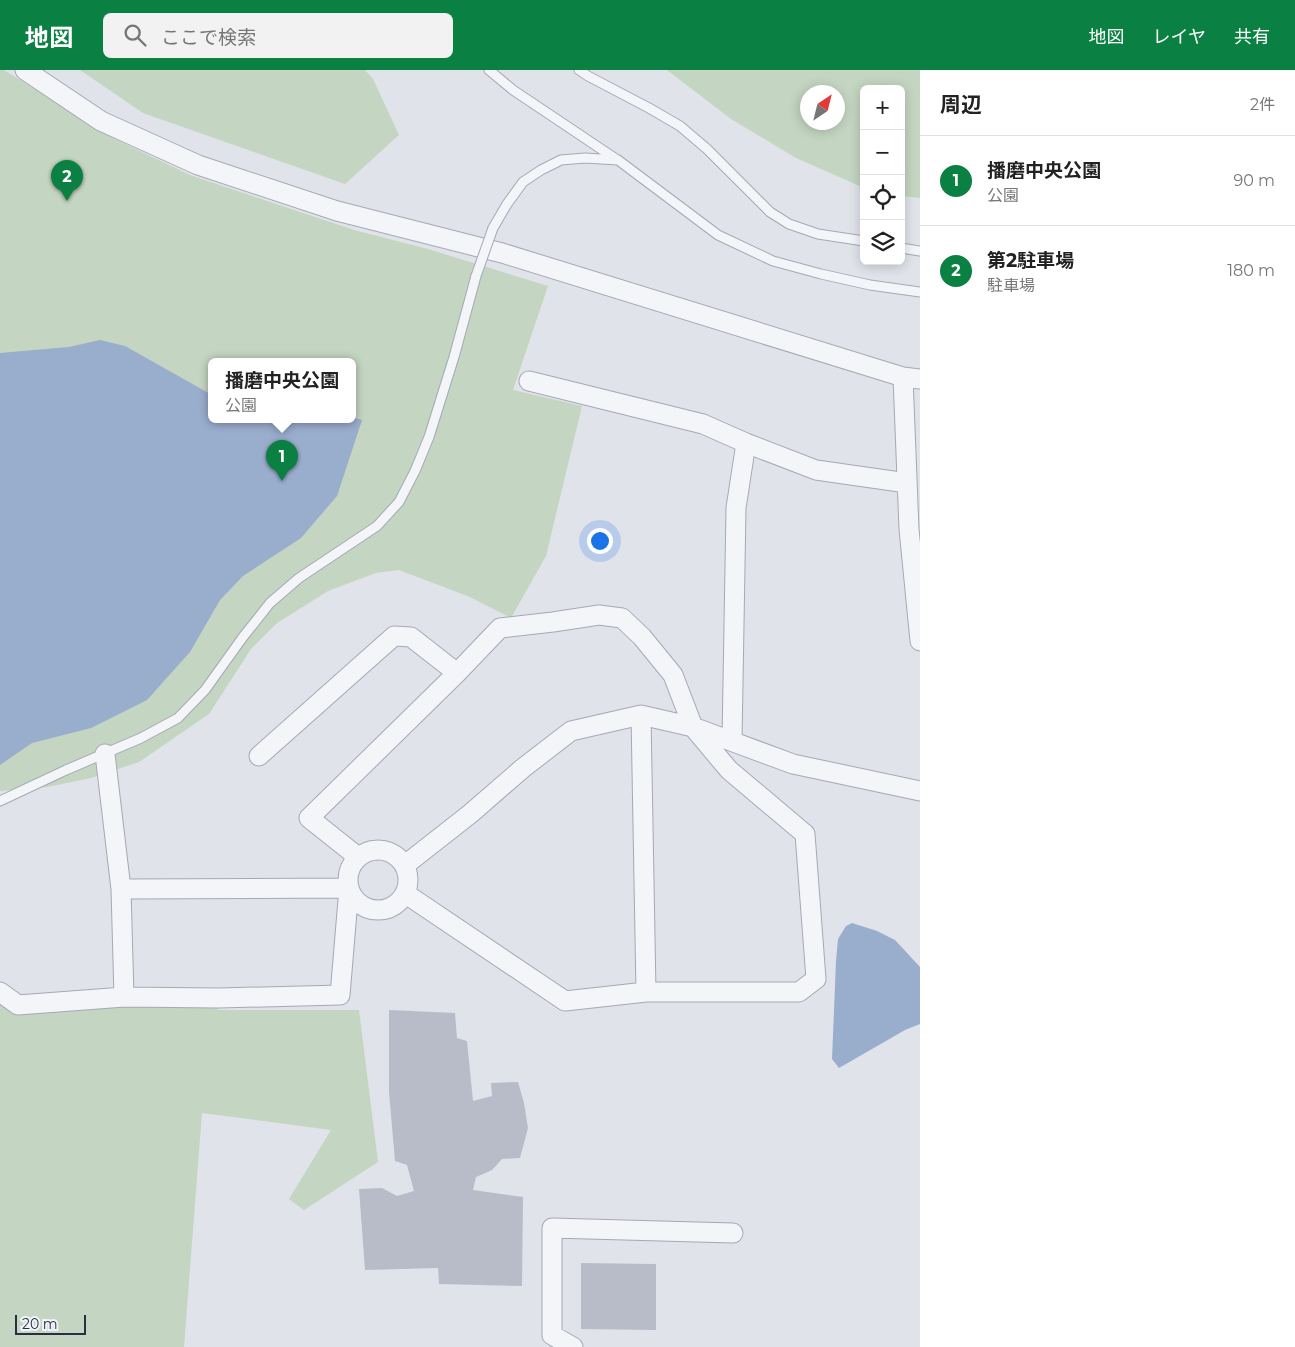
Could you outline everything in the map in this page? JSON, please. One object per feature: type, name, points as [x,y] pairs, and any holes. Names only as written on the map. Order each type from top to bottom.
[{"type":"street","points":[[25,70],[101,121],[198,165],[337,210],[502,253],[911,378],[907,483],[920,641]]},
{"type":"street","points":[[529,380],[703,424],[816,470],[907,483]]},
{"type":"street","points":[[732,741],[736,508],[746,443]]},
{"type":"street","points":[[358,857],[309,818],[457,673],[500,628],[599,615],[622,618],[642,637],[673,675],[693,726],[729,770],[804,834],[816,979],[798,992],[646,992],[564,1001],[406,894]]},
{"type":"street","points":[[259,756],[394,636],[411,637],[457,673]]},
{"type":"street","points":[[405,865],[571,731],[640,715],[693,726],[792,764],[920,791]]},
{"type":"street","points":[[640,715],[646,992]]},
{"type":"street","points":[[105,754],[121,888],[124,997]]},
{"type":"street","points":[[0,992],[18,1005],[124,997],[219,998],[340,995],[349,888],[348,880],[352,863],[370,850],[383,850],[396,855],[405,865],[409,880],[406,894],[398,903],[388,909],[376,910],[364,907],[355,899],[349,888]]},
{"type":"street","points":[[121,888],[349,888]]},
{"type":"street","points":[[573,1347],[552,1335],[552,1228],[733,1233]]},
{"type":"lane","points":[[489,70],[513,90],[618,160],[718,235],[773,261],[870,285],[920,292]]},
{"type":"lane","points":[[579,70],[680,126],[708,149],[770,212],[789,224],[818,234],[860,240]]},
{"type":"lane","points":[[0,801],[141,738],[178,718],[205,690],[270,603],[299,578],[377,526],[398,502],[415,472],[429,437],[454,357],[476,276],[493,228],[507,204],[523,182],[561,160],[585,158],[618,160]]},
{"type":"lane","points":[[905,249],[920,251]]},
{"type":"green space","points":[[0,70],[4,70],[119,141],[190,175],[354,230],[428,249],[548,286],[513,390],[582,406],[546,556],[511,618],[470,597],[399,570],[376,573],[328,591],[277,623],[251,649],[209,714],[139,762],[91,778],[47,787],[0,791]]},
{"type":"green space","points":[[80,70],[365,70],[373,79],[399,135],[345,184],[143,113]]},
{"type":"green space","points":[[667,70],[920,70],[920,198],[905,196],[905,85],[860,85],[860,186],[796,158],[731,119]]},
{"type":"green space","points":[[0,992],[18,1005],[219,998],[218,1010],[359,1010],[378,1162],[304,1210],[289,1199],[331,1130],[202,1113],[184,1347],[0,1347]]},
{"type":"water","points":[[100,340],[125,346],[208,393],[208,423],[356,423],[356,418],[362,420],[337,496],[301,538],[243,576],[220,600],[190,652],[147,700],[91,728],[32,743],[0,765],[0,353],[69,347]]},
{"type":"water","points":[[852,923],[877,931],[895,940],[920,967],[920,1024],[905,1030],[839,1068],[832,1059],[836,961],[838,939],[846,926]]},
{"type":"building","points":[[389,1010],[455,1013],[457,1038],[467,1041],[473,1101],[492,1096],[491,1083],[518,1082],[528,1128],[520,1158],[502,1159],[492,1170],[476,1177],[473,1190],[523,1197],[522,1286],[439,1284],[438,1268],[365,1270],[359,1189],[382,1188],[397,1196],[414,1191],[407,1165],[395,1161],[389,1092]]},
{"type":"building","points":[[581,1263],[656,1264],[656,1330],[581,1329]]},
{"type":"place","name":"第2駐車場","points":[[67,201]]},
{"type":"place","name":"播磨中央公園","points":[[282,481]]}]
